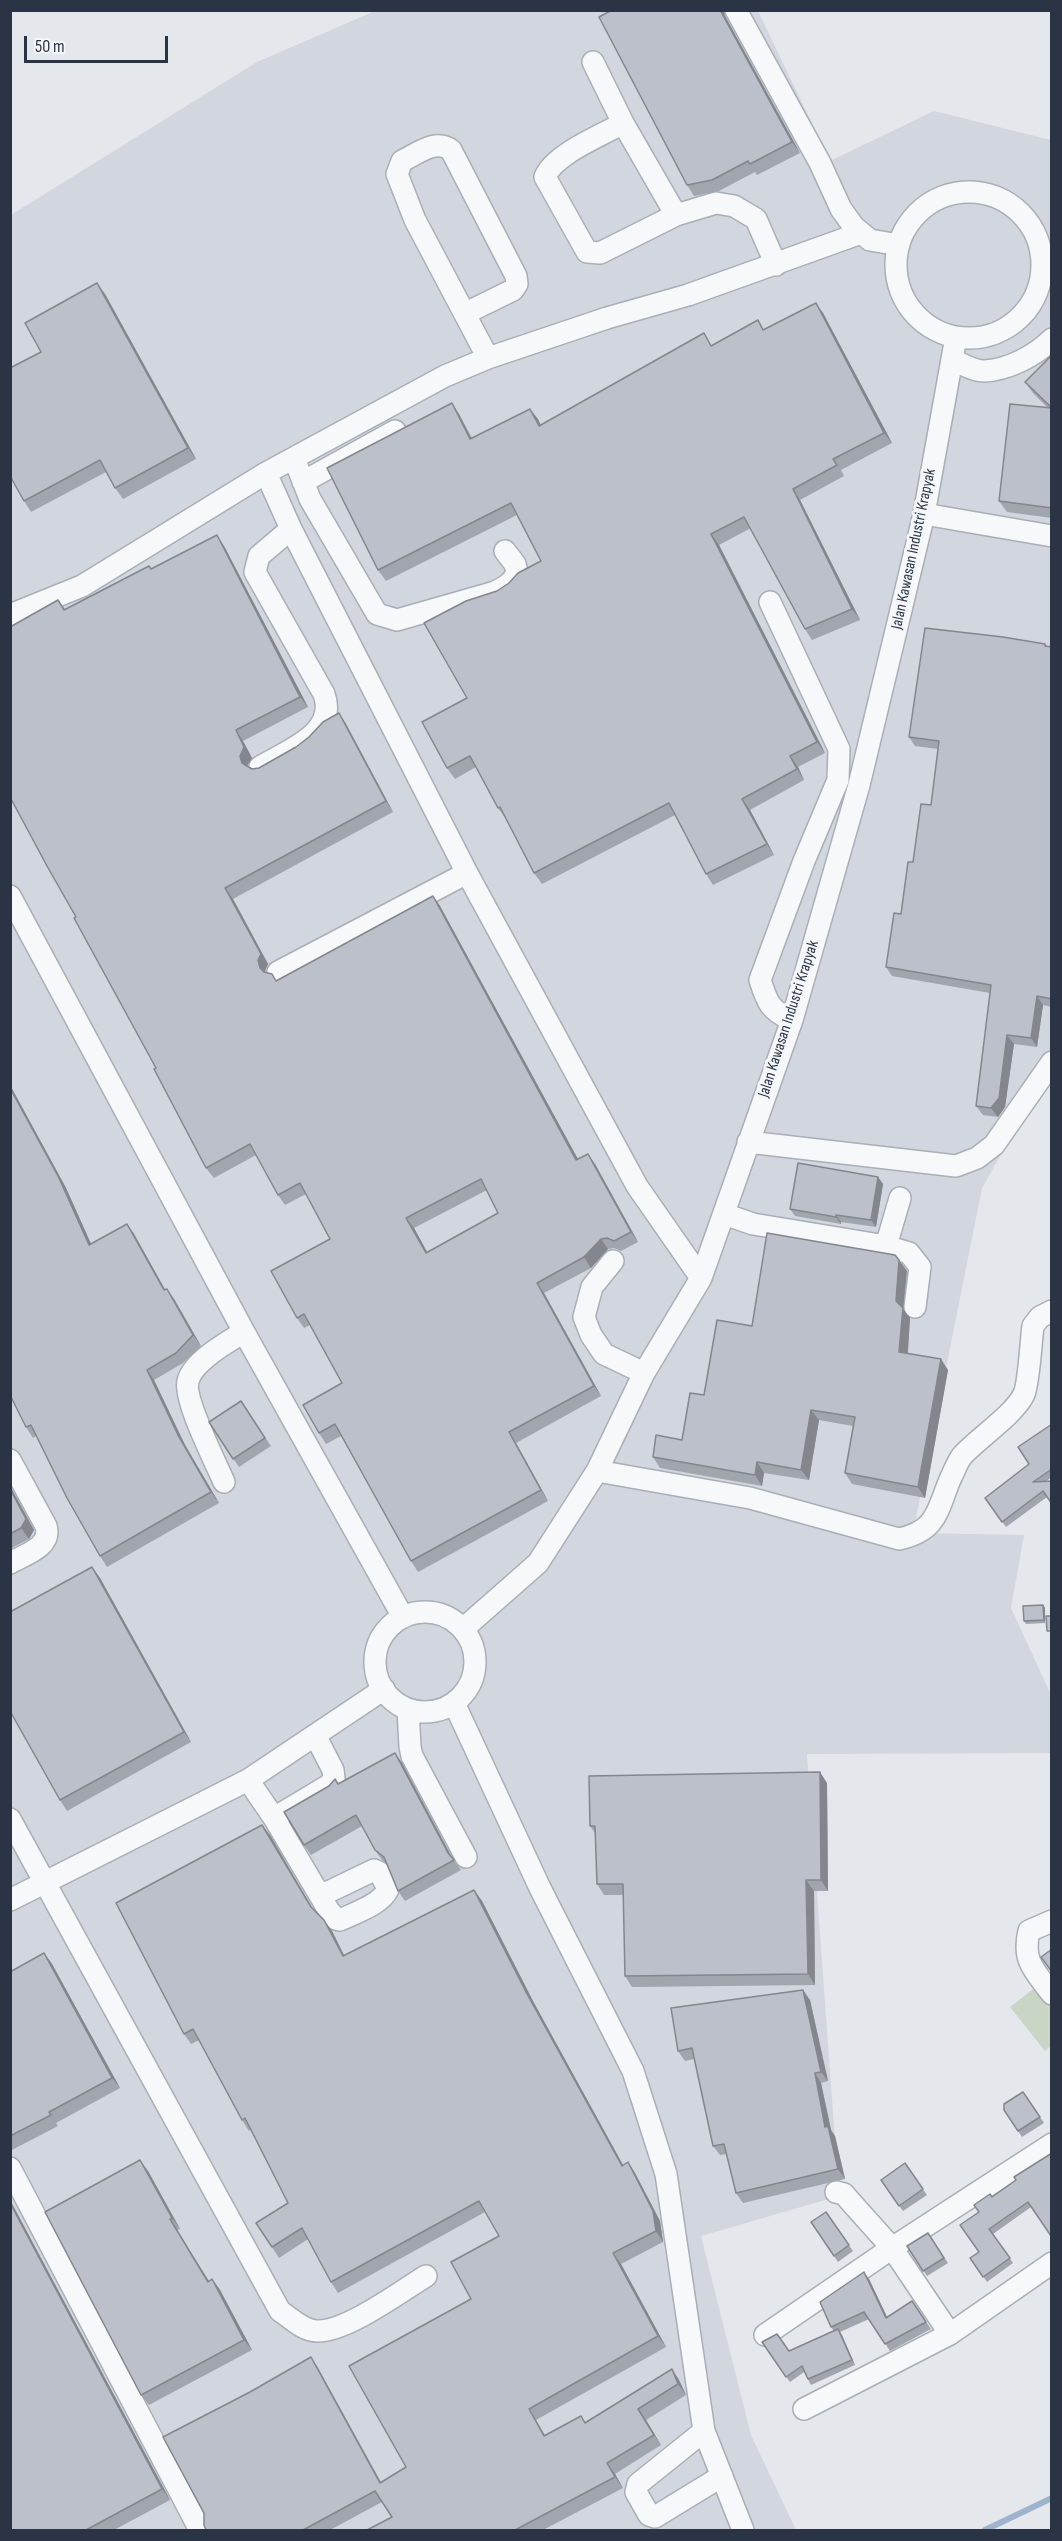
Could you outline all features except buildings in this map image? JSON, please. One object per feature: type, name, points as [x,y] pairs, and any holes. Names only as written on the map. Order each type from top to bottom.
[{"type":"street","points":[[736,10],[820,163],[841,209],[870,240],[899,245]]},
{"type":"street","points":[[593,62],[623,123],[676,215]]},
{"type":"street","points":[[623,123],[558,159],[548,168],[545,177],[587,252],[600,253],[676,215],[716,203],[734,206],[756,219],[776,265]]},
{"type":"street","points":[[466,313],[513,290],[517,284],[516,276],[451,150],[444,145],[437,145],[402,161],[397,174],[415,220],[488,358]]},
{"type":"street","points":[[961,192],[983,193],[1003,201],[1042,228],[1040,246],[1049,264],[1030,305],[1017,321],[998,332],[978,338],[956,337],[937,330],[920,319],[907,303],[899,284],[896,264],[899,245],[907,225],[921,209],[940,198],[961,192]]},
{"type":"street","points":[[10,615],[82,586],[266,473],[446,376],[488,358],[776,265],[861,233]]},
{"type":"street","name":"Jalan Kawasan Industri Krapyak","points":[[463,1629],[538,1563],[597,1471],[644,1373],[701,1278],[792,1020],[859,785],[924,514],[956,337]]},
{"type":"street","points":[[953,360],[972,369],[984,371],[1031,356],[1052,339]]},
{"type":"street","points":[[303,482],[395,431]]},
{"type":"street","points":[[294,458],[310,499],[377,614],[386,619],[397,620],[495,592],[505,587],[512,583],[517,572],[515,564],[505,551]]},
{"type":"street","points":[[266,473],[291,529],[468,873],[637,1186],[701,1278]]},
{"type":"street","points":[[924,514],[1052,536]]},
{"type":"street","points":[[260,767],[310,737],[326,720],[328,710],[324,694],[255,572],[259,556],[291,529]]},
{"type":"street","points":[[770,602],[839,749],[837,780],[760,980],[767,1001],[777,1014],[792,1020]]},
{"type":"street","points":[[278,972],[468,873]]},
{"type":"street","points":[[10,896],[244,1332],[403,1617]]},
{"type":"street","points":[[748,1142],[956,1166],[977,1158],[994,1145],[1052,1062]]},
{"type":"street","points":[[886,1246],[900,1198]]},
{"type":"street","points":[[724,1214],[753,1224],[886,1246],[909,1253],[920,1267],[915,1307]]},
{"type":"street","points":[[613,1261],[592,1287],[584,1317],[591,1335],[604,1354],[644,1373]]},
{"type":"street","points":[[597,1471],[750,1497],[899,1539],[916,1535],[933,1523],[960,1458],[1015,1407],[1024,1394],[1033,1326],[1040,1317],[1052,1311]]},
{"type":"street","points":[[224,1482],[189,1399],[188,1381],[198,1365],[216,1349],[244,1332]]},
{"type":"street","points":[[10,1460],[46,1526],[48,1535],[44,1544],[10,1563]]},
{"type":"street","points":[[419,1612],[435,1613],[450,1618],[463,1629],[472,1643],[476,1659],[474,1676],[466,1691],[454,1703],[432,1711],[408,1709],[394,1701],[384,1689],[377,1674],[375,1657],[380,1641],[390,1626],[403,1617],[419,1612]]},
{"type":"street","points":[[10,1900],[248,1780],[384,1689]]},
{"type":"street","points":[[454,1703],[540,1888],[633,2070],[666,2174],[704,2431],[742,2530]]},
{"type":"street","points":[[408,1709],[412,1756],[466,1857]]},
{"type":"street","points":[[274,1818],[329,1785],[334,1779],[329,1762],[315,1735]]},
{"type":"street","points":[[248,1780],[274,1818],[320,1896]]},
{"type":"street","points":[[10,1819],[280,2311],[303,2327],[317,2331],[350,2323],[426,2276]]},
{"type":"street","points":[[1052,1921],[1029,1931],[1026,1954],[1031,1966],[1052,1994]]},
{"type":"street","points":[[765,2335],[892,2248],[1052,2144]]},
{"type":"street","points":[[10,2168],[200,2530]]},
{"type":"street","points":[[837,2192],[844,2194],[850,2200],[892,2248],[950,2334]]},
{"type":"street","points":[[804,2409],[950,2334],[1052,2263]]},
{"type":"street","points":[[704,2431],[638,2484],[636,2492],[649,2515],[656,2517],[722,2476]]},
{"type":"shaded area","points":[[375,11],[758,11],[830,161],[934,111],[1051,140],[1051,1070],[982,1188],[913,1533],[1024,1535],[1011,1608],[1051,1695],[1051,1753],[807,1754],[839,2196],[701,2236],[751,2435],[796,2530],[11,2530],[11,215],[257,62]]},
{"type":"green space","points":[[1036,1987],[1051,2007],[1051,2046],[1045,2051],[1010,2007]]},
{"type":"waterway","points":[[985,2530],[1052,2498]]}]
